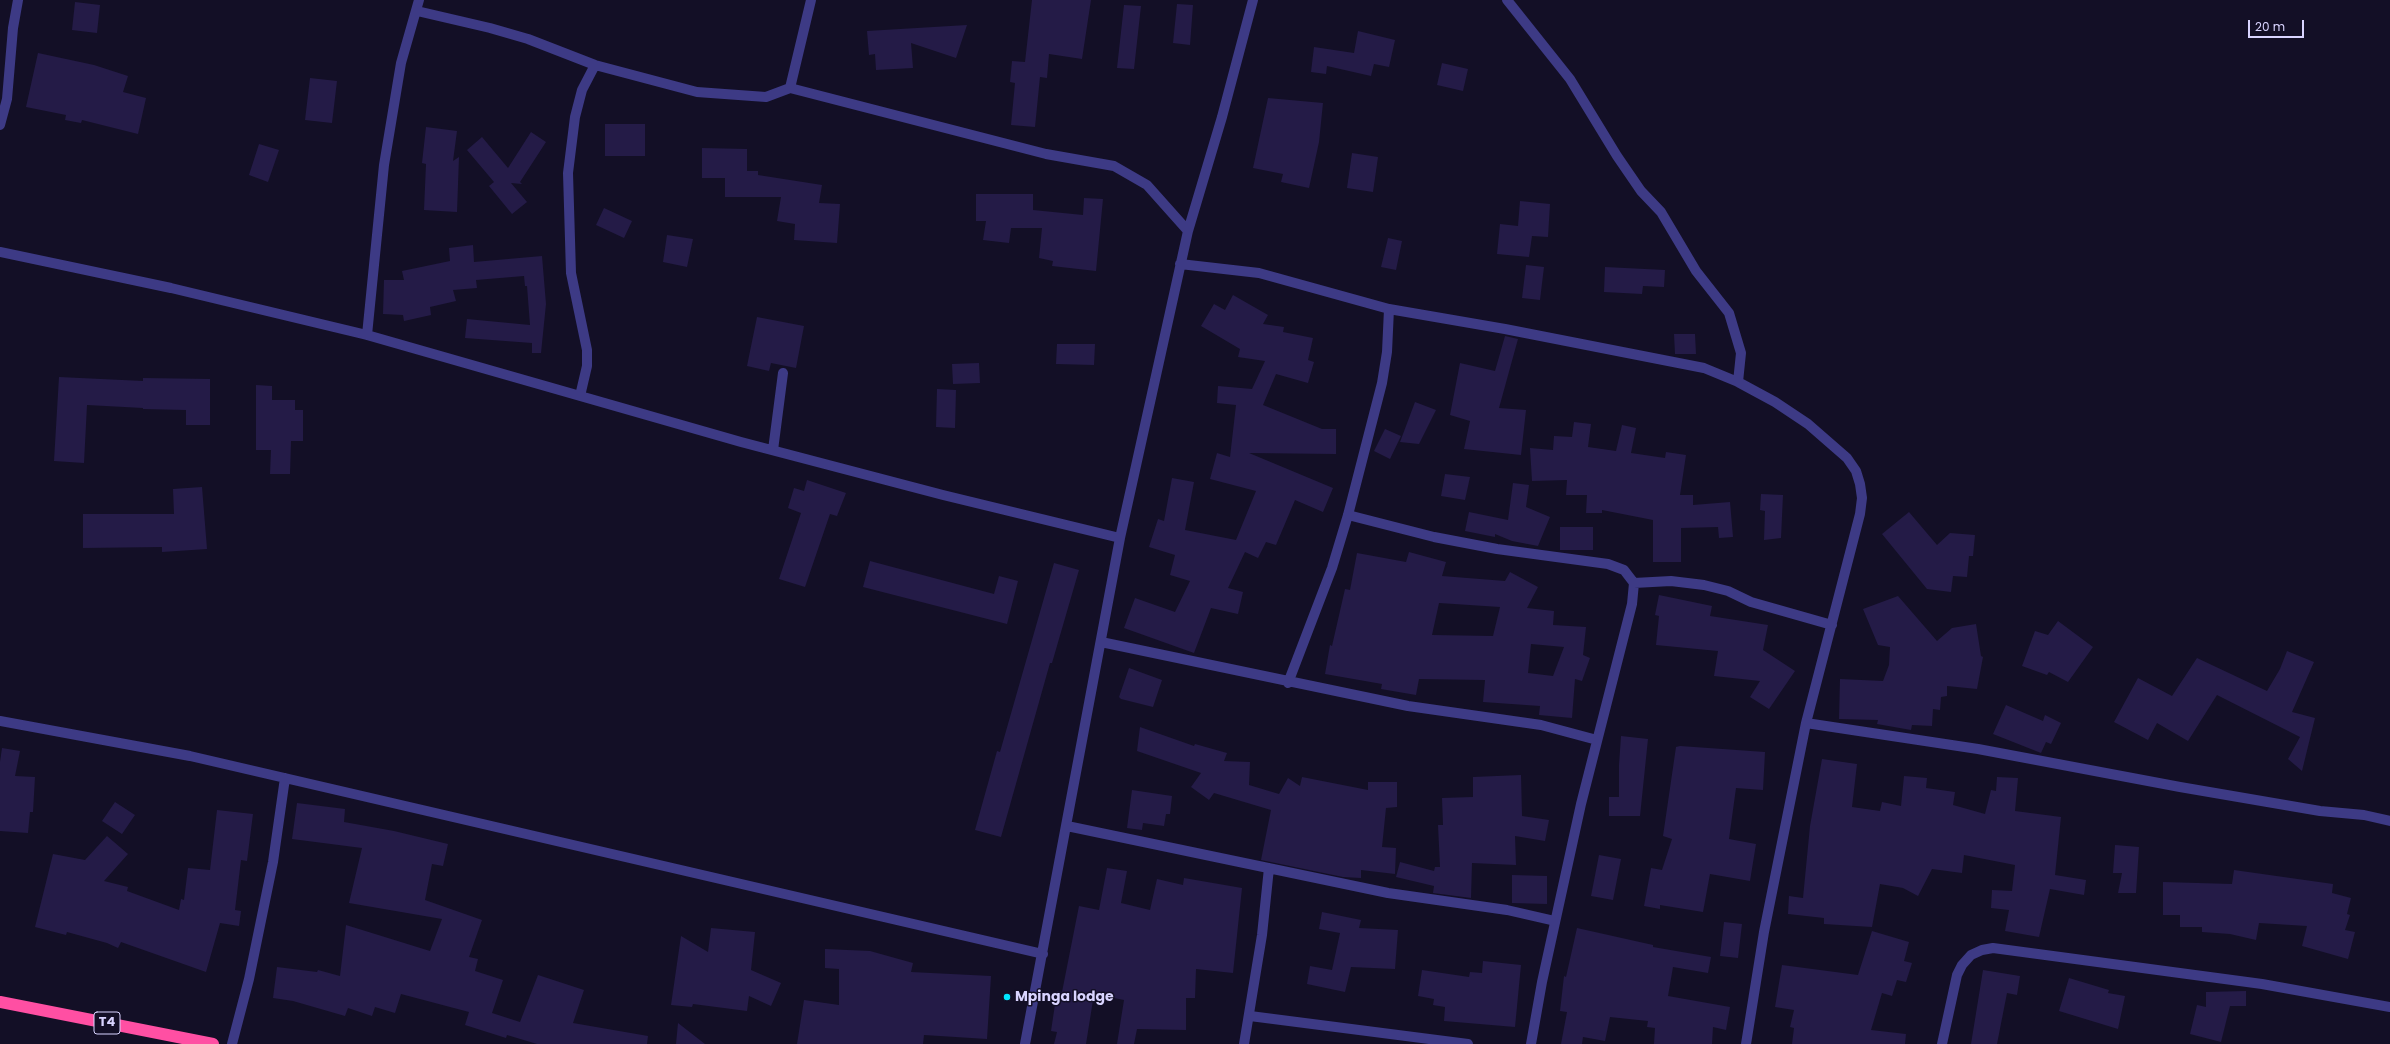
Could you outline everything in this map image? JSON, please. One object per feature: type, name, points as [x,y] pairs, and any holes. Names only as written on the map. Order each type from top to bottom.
[{"type":"highway","name":"T4","points":[[0,1002],[208,1043]]},
{"type":"street","points":[[0,124],[7,99],[13,28],[18,0]]},
{"type":"street","points":[[367,335],[384,165],[401,63],[419,0]]},
{"type":"street","points":[[790,88],[811,0]]},
{"type":"street","points":[[1025,1044],[1120,538],[1188,231],[1222,117],[1253,0]]},
{"type":"street","points":[[1508,0],[1570,78],[1617,156],[1641,191],[1661,212],[1696,271],[1729,313],[1741,353],[1738,382]]},
{"type":"street","points":[[417,11],[528,39],[595,65],[697,92],[766,97],[790,88],[1046,154],[1114,166],[1147,185],[1188,231]]},
{"type":"street","points":[[580,396],[586,371],[587,350],[571,273],[568,173],[575,117],[582,90],[595,65]]},
{"type":"street","points":[[0,252],[171,288],[367,335],[773,450],[1120,538]]},
{"type":"street","points":[[1180,264],[1259,273],[1389,309],[1505,329],[1704,368],[1738,382],[1775,402],[1808,424],[1847,458],[1856,471],[1862,498],[1860,514],[1806,723],[1764,932],[1746,1044]]},
{"type":"street","points":[[1288,683],[1332,568],[1348,515],[1382,383],[1387,352],[1389,309]]},
{"type":"street","points":[[773,450],[778,398],[783,373]]},
{"type":"street","points":[[1348,515],[1434,536],[1497,549],[1608,564],[1624,570],[1634,583],[1632,604],[1581,804],[1555,921],[1532,1044]]},
{"type":"street","points":[[1634,583],[1671,581],[1704,585],[1728,591],[1751,602],[1832,625]]},
{"type":"street","points":[[1101,642],[1288,683],[1408,706],[1531,723],[1597,740]]},
{"type":"street","points":[[0,721],[190,756],[1043,954]]},
{"type":"street","points":[[1806,723],[1978,749],[2180,787],[2320,811],[2364,815],[2390,821]]},
{"type":"street","points":[[232,1044],[249,979],[272,862],[285,778]]},
{"type":"street","points":[[1066,826],[1388,894],[1507,910],[1555,921]]},
{"type":"street","points":[[1244,1044],[1250,1016],[1262,935],[1269,868]]},
{"type":"street","points":[[1942,1044],[1957,974],[1962,965],[1971,955],[1982,950],[1992,948],[2262,984],[2390,1007]]},
{"type":"street","points":[[1250,1016],[1468,1044]]},
{"type":"building","points":[[1032,0],[1091,0],[1082,59],[1049,54],[1047,78],[1040,77],[1035,127],[1011,125],[1015,83],[1010,82],[1012,61],[1025,62]]},
{"type":"building","points":[[75,2],[100,5],[97,33],[72,30]]},
{"type":"building","points":[[1177,4],[1193,5],[1190,45],[1173,43]]},
{"type":"building","points":[[1124,5],[1141,6],[1134,69],[1117,68]]},
{"type":"building","points":[[967,25],[956,58],[911,43],[913,68],[876,70],[875,54],[869,55],[867,31]]},
{"type":"building","points":[[1358,31],[1395,40],[1389,67],[1374,64],[1371,76],[1327,66],[1326,74],[1311,72],[1314,47],[1354,53]]},
{"type":"building","points":[[38,53],[94,65],[128,76],[123,92],[146,98],[138,134],[82,120],[81,123],[65,120],[66,115],[26,107]]},
{"type":"building","points":[[1442,63],[1468,69],[1463,91],[1437,85]]},
{"type":"building","points":[[310,78],[337,81],[332,123],[305,120]]},
{"type":"building","points":[[1268,98],[1323,103],[1319,142],[1309,188],[1281,182],[1283,174],[1253,168]]},
{"type":"building","points":[[605,124],[645,124],[645,156],[605,156]]},
{"type":"building","points":[[426,127],[457,131],[453,161],[459,157],[457,212],[424,210],[426,164],[422,163]]},
{"type":"building","points":[[531,132],[546,142],[520,182],[522,184],[511,183],[527,202],[512,214],[489,186],[494,182],[467,150],[482,137],[508,168]]},
{"type":"building","points":[[259,144],[279,150],[268,182],[249,175]]},
{"type":"building","points":[[702,148],[747,149],[747,171],[758,171],[758,175],[822,185],[819,203],[840,204],[837,243],[794,240],[795,224],[777,221],[781,197],[725,197],[725,178],[702,178]]},
{"type":"building","points":[[1352,153],[1378,157],[1373,192],[1347,188]]},
{"type":"building","points":[[976,194],[1033,194],[1033,210],[1083,215],[1084,198],[1103,199],[1096,271],[1052,266],[1053,261],[1039,258],[1042,228],[1011,228],[1009,243],[983,240],[986,221],[976,221]]},
{"type":"building","points":[[1520,201],[1550,204],[1548,237],[1532,236],[1529,257],[1497,254],[1500,224],[1518,226]]},
{"type":"building","points":[[604,208],[632,221],[624,238],[596,225]]},
{"type":"building","points":[[667,235],[693,239],[687,267],[663,262]]},
{"type":"building","points":[[1388,238],[1402,241],[1396,270],[1381,267]]},
{"type":"building","points":[[473,245],[474,262],[542,256],[546,304],[541,353],[532,353],[532,343],[465,338],[467,319],[530,325],[527,286],[525,286],[524,276],[476,280],[477,288],[453,290],[456,301],[430,307],[431,315],[404,321],[403,315],[383,314],[384,280],[404,280],[402,271],[450,261],[449,248]]},
{"type":"building","points":[[1526,265],[1544,267],[1540,300],[1522,298]]},
{"type":"building","points":[[1605,267],[1665,270],[1664,287],[1643,286],[1642,294],[1604,292]]},
{"type":"building","points":[[1233,295],[1268,315],[1263,324],[1284,327],[1283,332],[1313,338],[1308,360],[1314,362],[1308,383],[1276,374],[1263,405],[1322,429],[1336,429],[1336,454],[1249,453],[1333,488],[1323,512],[1295,500],[1276,545],[1266,542],[1258,558],[1245,552],[1228,588],[1243,592],[1238,614],[1211,608],[1194,653],[1124,628],[1135,598],[1175,612],[1190,581],[1170,575],[1175,555],[1149,547],[1158,519],[1164,521],[1172,478],[1194,482],[1185,530],[1236,540],[1256,491],[1210,479],[1217,453],[1230,457],[1236,405],[1217,403],[1218,386],[1252,389],[1265,361],[1238,357],[1240,349],[1201,326],[1214,304],[1225,310]]},
{"type":"building","points":[[757,317],[804,326],[796,368],[771,363],[769,371],[747,366]]},
{"type":"building","points":[[1674,334],[1695,334],[1696,354],[1675,354]]},
{"type":"building","points":[[1505,336],[1518,339],[1499,408],[1526,410],[1521,455],[1464,449],[1470,421],[1450,415],[1460,363],[1495,371]]},
{"type":"building","points":[[1057,344],[1095,344],[1094,365],[1056,364]]},
{"type":"building","points":[[979,363],[980,383],[953,384],[952,364]]},
{"type":"building","points":[[59,377],[143,381],[143,378],[210,379],[210,425],[186,425],[186,410],[87,405],[84,463],[54,461]]},
{"type":"building","points":[[256,385],[272,386],[272,400],[295,400],[295,410],[303,410],[303,441],[291,441],[290,474],[270,474],[271,450],[256,450]]},
{"type":"building","points":[[937,389],[956,390],[955,428],[936,427]]},
{"type":"building","points":[[1415,402],[1436,410],[1419,444],[1400,442]]},
{"type":"building","points":[[1574,422],[1591,424],[1588,447],[1616,451],[1622,425],[1636,428],[1631,453],[1665,458],[1666,452],[1686,455],[1680,495],[1693,495],[1693,505],[1730,502],[1733,537],[1719,538],[1718,527],[1681,528],[1681,562],[1653,562],[1653,520],[1602,510],[1602,513],[1586,513],[1587,495],[1566,495],[1567,480],[1532,481],[1530,448],[1553,450],[1554,436],[1572,437]]},
{"type":"building","points":[[1385,429],[1401,436],[1390,459],[1374,451]]},
{"type":"building","points":[[1445,474],[1470,477],[1465,500],[1441,496]]},
{"type":"building","points":[[807,480],[846,493],[837,516],[830,514],[805,587],[779,579],[801,513],[788,508],[794,488],[804,491]]},
{"type":"building","points":[[1513,483],[1529,485],[1526,507],[1550,517],[1538,546],[1512,541],[1495,534],[1495,537],[1465,531],[1469,512],[1508,520]]},
{"type":"building","points":[[202,487],[207,549],[162,552],[162,547],[83,548],[83,514],[174,514],[173,489]]},
{"type":"building","points":[[1761,494],[1783,495],[1781,538],[1764,540],[1765,511],[1760,510]]},
{"type":"building","points":[[1909,512],[1937,545],[1950,533],[1975,535],[1973,556],[1969,556],[1967,577],[1953,576],[1951,592],[1927,589],[1882,534]]},
{"type":"building","points":[[1560,527],[1593,527],[1593,550],[1560,550]]},
{"type":"building","points":[[1409,552],[1446,562],[1442,576],[1505,581],[1510,572],[1538,587],[1527,608],[1554,611],[1553,625],[1586,627],[1583,655],[1590,658],[1582,681],[1575,679],[1572,718],[1539,715],[1540,706],[1483,702],[1485,680],[1419,679],[1416,695],[1381,689],[1382,684],[1325,674],[1330,645],[1332,646],[1345,589],[1350,590],[1357,553],[1406,562]],"holes":[[[1439,603],[1500,607],[1493,636],[1432,635]],[[1531,644],[1564,647],[1553,676],[1528,673]]]},
{"type":"building","points":[[870,561],[994,594],[999,576],[1018,581],[1007,624],[863,587]]},
{"type":"building","points":[[1054,563],[1079,570],[1052,663],[1050,663],[1001,837],[975,830],[997,751],[1000,752]]},
{"type":"building","points":[[1659,595],[1712,606],[1710,616],[1768,625],[1763,650],[1795,671],[1769,709],[1750,697],[1760,681],[1714,676],[1718,651],[1656,645],[1659,616],[1655,615]]},
{"type":"building","points":[[1898,596],[1937,641],[1952,628],[1976,624],[1981,656],[1983,657],[1977,689],[1947,686],[1947,696],[1941,697],[1940,710],[1933,709],[1932,726],[1912,725],[1911,730],[1877,724],[1878,720],[1839,719],[1840,679],[1883,681],[1889,665],[1890,647],[1878,645],[1863,609]]},
{"type":"building","points":[[2058,621],[2093,647],[2068,682],[2049,672],[2047,675],[2022,666],[2035,631],[2048,635]]},
{"type":"building","points":[[2287,651],[2314,662],[2292,712],[2315,718],[2302,771],[2288,759],[2300,737],[2217,695],[2188,741],[2157,723],[2148,740],[2114,722],[2138,678],[2172,696],[2197,658],[2267,691],[2280,669]]},
{"type":"building","points":[[1129,668],[1162,680],[1153,707],[1121,699],[1119,697]]},
{"type":"building","points":[[2006,705],[2043,721],[2045,715],[2061,723],[2051,744],[2046,742],[2041,753],[1993,734]]},
{"type":"building","points":[[1140,727],[1194,746],[1195,744],[1227,753],[1224,761],[1250,762],[1249,785],[1279,794],[1288,778],[1300,786],[1302,777],[1368,790],[1368,782],[1397,782],[1397,807],[1386,808],[1382,847],[1396,848],[1395,874],[1361,870],[1361,878],[1343,877],[1261,860],[1271,810],[1214,793],[1209,800],[1191,787],[1201,773],[1137,751]]},
{"type":"building","points":[[1621,736],[1648,739],[1640,816],[1609,816],[1609,797],[1619,797]]},
{"type":"building","points":[[1680,746],[1765,752],[1763,790],[1736,788],[1729,839],[1756,844],[1750,881],[1710,874],[1703,912],[1660,905],[1660,909],[1644,906],[1651,868],[1662,870],[1672,839],[1663,836],[1676,747]]},
{"type":"building","points":[[2,748],[20,751],[15,776],[35,777],[33,812],[30,812],[28,833],[0,831],[0,762]]},
{"type":"building","points":[[1822,759],[1857,764],[1852,807],[1880,811],[1882,802],[1901,806],[1904,776],[1927,778],[1926,788],[1955,792],[1953,805],[1985,814],[1991,790],[1996,791],[1997,777],[2018,778],[2015,811],[2061,817],[2055,875],[2086,880],[2084,895],[2050,889],[2039,937],[2005,931],[2009,910],[1991,908],[1992,890],[2012,891],[2015,865],[1964,855],[1962,873],[1932,869],[1918,896],[1903,888],[1880,884],[1872,927],[1824,924],[1824,918],[1788,914],[1789,896],[1803,898],[1810,826]]},
{"type":"building","points":[[1521,775],[1522,816],[1549,820],[1545,841],[1515,836],[1516,865],[1472,863],[1471,898],[1433,893],[1434,886],[1396,877],[1400,862],[1434,871],[1435,867],[1440,867],[1438,825],[1443,825],[1442,798],[1473,797],[1473,777]]},
{"type":"building","points":[[1132,790],[1172,796],[1170,814],[1166,814],[1164,826],[1143,823],[1142,830],[1127,828]]},
{"type":"building","points":[[115,802],[135,815],[122,834],[102,821]]},
{"type":"building","points":[[297,803],[345,809],[344,822],[394,831],[448,844],[443,866],[432,864],[425,900],[482,920],[469,957],[478,959],[475,971],[503,980],[492,1013],[520,1022],[538,975],[584,990],[573,1023],[648,1036],[647,1044],[537,1044],[507,1035],[506,1038],[465,1025],[469,1012],[401,994],[395,1013],[375,1007],[372,1016],[348,1008],[345,1016],[293,1001],[273,998],[277,967],[317,972],[318,970],[340,976],[346,925],[430,951],[442,919],[349,903],[362,848],[292,839]]},
{"type":"building","points":[[217,810],[253,814],[247,861],[241,860],[235,910],[241,911],[239,926],[220,923],[206,972],[121,942],[118,948],[107,943],[67,932],[66,935],[35,927],[53,854],[85,860],[107,836],[128,854],[104,881],[128,887],[127,891],[179,910],[181,899],[184,900],[188,868],[210,870]]},
{"type":"building","points":[[2115,845],[2139,847],[2136,893],[2118,893],[2122,873],[2113,873]]},
{"type":"building","points":[[1599,855],[1621,859],[1613,900],[1591,896]]},
{"type":"building","points":[[1107,868],[1127,871],[1121,903],[1150,910],[1157,879],[1183,885],[1184,878],[1242,888],[1233,973],[1196,969],[1195,998],[1186,998],[1186,1030],[1137,1029],[1134,1044],[1117,1044],[1124,1000],[1094,994],[1086,1044],[1054,1044],[1057,1032],[1051,1031],[1057,991],[1062,992],[1079,906],[1099,910]]},
{"type":"building","points":[[2234,870],[2333,884],[2332,893],[2351,898],[2347,914],[2350,915],[2345,930],[2355,932],[2348,959],[2302,946],[2307,926],[2259,923],[2256,940],[2230,934],[2202,932],[2202,927],[2180,927],[2180,915],[2163,915],[2163,882],[2232,884]]},
{"type":"building","points":[[1512,875],[1547,876],[1547,904],[1512,903]]},
{"type":"building","points":[[1322,912],[1361,920],[1359,928],[1398,930],[1395,969],[1351,967],[1345,992],[1307,984],[1310,966],[1332,970],[1340,933],[1319,929]]},
{"type":"building","points":[[1724,922],[1742,924],[1738,958],[1720,956]]},
{"type":"building","points":[[711,928],[755,932],[751,970],[781,983],[771,1006],[749,996],[747,1011],[693,1004],[692,1007],[671,1005],[681,936],[708,952]]},
{"type":"building","points":[[1577,928],[1653,945],[1653,947],[1711,957],[1708,973],[1673,967],[1668,996],[1730,1007],[1726,1030],[1713,1027],[1712,1044],[1654,1044],[1655,1028],[1647,1027],[1648,1021],[1610,1017],[1605,1041],[1583,1037],[1582,1044],[1561,1044],[1567,1012],[1560,1011],[1564,976],[1566,977]]},
{"type":"building","points":[[1872,931],[1909,942],[1904,961],[1912,963],[1906,982],[1897,980],[1892,996],[1882,993],[1871,1030],[1906,1034],[1905,1044],[1792,1044],[1794,1028],[1790,1027],[1794,1010],[1775,1007],[1782,965],[1858,975]]},
{"type":"building","points":[[825,949],[870,951],[913,963],[911,972],[991,976],[987,1039],[924,1035],[923,1044],[797,1044],[804,1000],[839,1005],[839,969],[825,968]]},
{"type":"building","points":[[1483,961],[1521,965],[1515,1027],[1444,1021],[1445,1007],[1433,1005],[1434,999],[1418,996],[1422,970],[1469,977],[1470,972],[1482,973]]},
{"type":"building","points":[[1983,970],[2020,976],[2017,995],[2007,993],[1997,1044],[1971,1044]]},
{"type":"building","points":[[2069,978],[2109,990],[2108,993],[2125,996],[2118,1029],[2059,1011]]},
{"type":"building","points":[[2246,991],[2246,1006],[2230,1006],[2221,1042],[2190,1034],[2197,1005],[2206,1007],[2206,992]]},
{"type":"building","points":[[678,1023],[705,1044],[676,1044]]},
{"type":"place","name":"Mpinga lodge","points":[[1007,997]]}]
